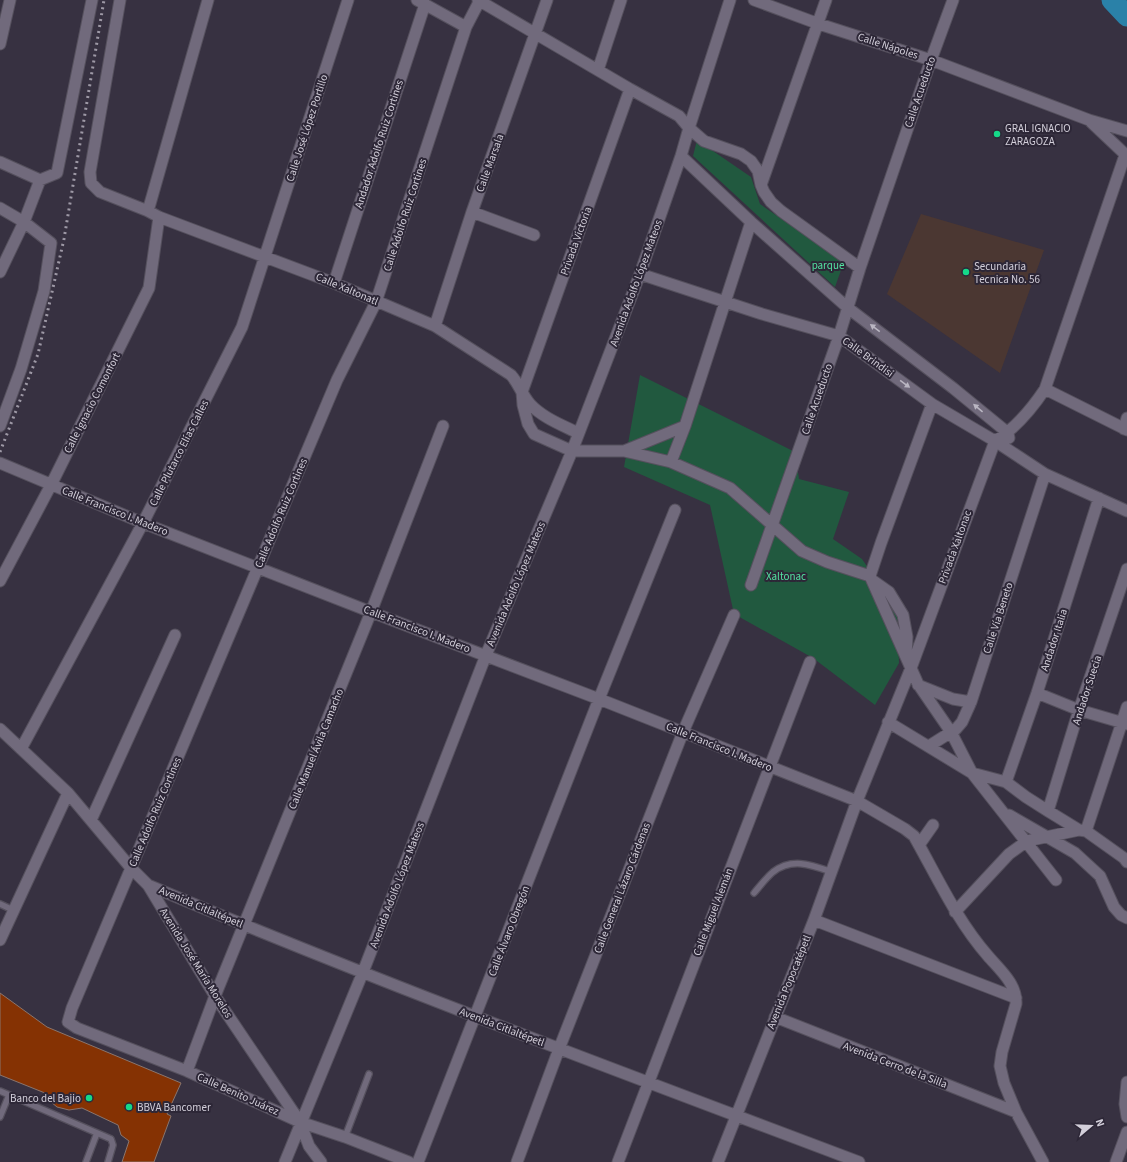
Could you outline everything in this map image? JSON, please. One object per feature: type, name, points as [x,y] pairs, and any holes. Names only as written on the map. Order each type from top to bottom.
[{"type":"street","points":[[0,44],[10,0]]},
{"type":"street","points":[[0,162],[40,180],[57,173],[92,0]]},
{"type":"street","name":"Calle Xaltonatl","points":[[120,0],[90,172],[92,183],[100,192],[148,211],[159,217],[334,283],[435,326],[512,375],[531,404],[544,416],[578,433]]},
{"type":"street","points":[[148,211],[208,0]]},
{"type":"street","name":"Calle José López Portillo","points":[[266,257],[348,0]]},
{"type":"street","points":[[479,0],[630,89],[679,116],[689,128],[704,141],[741,154],[751,161],[758,171],[761,185],[771,202],[860,268]]},
{"type":"street","name":"Calle Adolfo Ruiz Cortines","points":[[68,1022],[72,1008],[337,380],[376,302],[466,27],[479,0]]},
{"type":"street","name":"Calle Marsala","points":[[435,326],[472,212],[547,0]]},
{"type":"street","points":[[598,70],[621,0]]},
{"type":"street","name":"Avenida Adolfo López Mateos","points":[[285,1162],[300,1122],[363,972],[486,655],[572,451],[640,274],[681,156],[730,0]]},
{"type":"street","name":"Calle Nápoles","points":[[754,0],[819,24],[931,60],[1089,120],[1127,131]]},
{"type":"street","points":[[761,185],[819,24],[826,0]]},
{"type":"street","name":"Calle Acueducto","points":[[751,585],[840,336],[860,268],[953,0]]},
{"type":"street","points":[[421,2],[466,27]]},
{"type":"street","name":"Andador Adolfo Ruiz Cortines","points":[[334,283],[421,2]]},
{"type":"street","name":"Privada Victoria","points":[[522,392],[630,89]]},
{"type":"street","points":[[994,441],[1008,433],[1033,406],[1045,389],[1126,156],[1089,120]]},
{"type":"street","points":[[681,156],[750,222],[848,308],[953,388],[1008,433],[1012,452]]},
{"type":"street","points":[[0,272],[24,222],[40,180]]},
{"type":"street","points":[[0,208],[24,222],[51,243],[44,291],[21,369],[0,426]]},
{"type":"street","points":[[472,212],[534,235]]},
{"type":"street","name":"Calle Ignacio Comonfort","points":[[0,581],[51,485],[149,288],[159,217]]},
{"type":"street","points":[[671,462],[685,426],[750,222]]},
{"type":"street","name":"Calle Plutarco Elías Calles","points":[[21,749],[143,523],[242,327],[266,257]]},
{"type":"street","name":"Calle Brindisi","points":[[640,274],[762,314],[840,336],[932,404],[1012,452],[1045,474],[1127,511]]},
{"type":"street","points":[[1045,389],[1126,426]]},
{"type":"street","points":[[522,392],[523,405],[528,424],[534,434],[572,451],[624,451],[671,462],[730,488],[772,527],[802,551],[871,578]]},
{"type":"street","points":[[932,404],[881,543],[871,578],[918,684],[951,732],[972,773],[1056,880]]},
{"type":"street","name":"Calle Manuel Ávila Camacho","points":[[187,1071],[215,996],[245,926],[371,612],[443,426]]},
{"type":"street","points":[[624,451],[685,426]]},
{"type":"street","name":"Privada Xaltonac","points":[[888,722],[911,668],[994,441]]},
{"type":"street","name":"Calle Francisco I. Madero","points":[[0,463],[258,569],[600,699],[857,801],[905,829],[914,836],[955,912],[976,942],[1013,986],[1016,998]]},
{"type":"street","name":"Calle Vía Beneto","points":[[929,746],[951,732],[962,722],[971,702],[1045,474]]},
{"type":"street","name":"Andador Italia","points":[[1006,782],[1037,693],[1099,498]]},
{"type":"street","name":"Calle Álvaro Obregón","points":[[418,1162],[676,510]]},
{"type":"street","name":"Andador Suecia","points":[[1048,811],[1079,710],[1127,569]]},
{"type":"street","name":"Calle General Lázaro Cárdenas","points":[[517,1162],[559,1049],[683,732],[734,615]]},
{"type":"street","points":[[91,820],[175,635]]},
{"type":"street","name":"Calle Miguel Alemán","points":[[618,1162],[810,662]]},
{"type":"street","points":[[918,684],[953,699],[971,702]]},
{"type":"street","points":[[1037,693],[1079,710],[1124,723]]},
{"type":"street","points":[[1083,831],[1124,723],[1127,707]]},
{"type":"street","points":[[888,722],[972,773],[1006,782],[1048,811],[1126,856]]},
{"type":"street","name":"Avenida Popocatépetl","points":[[718,1162],[814,920],[857,801],[888,722]]},
{"type":"street","name":"Avenida José María Morelos","points":[[0,729],[68,793],[131,868],[148,885],[215,996],[300,1122],[309,1146],[321,1162]]},
{"type":"street","points":[[0,940],[68,793]]},
{"type":"street","points":[[1003,812],[1075,853],[1100,876],[1114,907],[1121,915],[1127,918]]},
{"type":"street","points":[[919,845],[933,825]]},
{"type":"street","points":[[955,912],[1009,854],[1026,841],[1083,831]]},
{"type":"street","name":"Avenida Citlaltépetl","points":[[148,885],[245,926],[559,1049],[859,1162]]},
{"type":"street","points":[[814,920],[1016,998],[1016,1004],[1002,1052],[1000,1066],[1004,1083],[1016,1112],[1043,1162]]},
{"type":"street","name":"Avenida Cerro de la Silla","points":[[774,1018],[1016,1112]]},
{"type":"street","name":"Calle Benito Juárez","points":[[68,1022],[77,1028],[187,1071],[300,1122],[345,1137],[409,1162]]},
{"type":"street","points":[[1127,1082],[1125,1104],[1127,1117]]},
{"type":"street","points":[[1116,1162],[1127,1132]]},
{"type":"lane","points":[[754,892],[774,872],[785,865],[797,862],[832,872]]},
{"type":"lane","points":[[0,904],[13,910]]},
{"type":"lane","points":[[345,1137],[369,1074]]},
{"type":"lane","points":[[0,1091],[111,1139],[113,1145],[108,1162]]},
{"type":"lane","points":[[0,1117],[9,1095]]},
{"type":"lane","points":[[86,1162],[97,1133]]},
{"type":"shaded area","name":"Secundaria Tecnica No. 56","points":[[921,214],[1044,250],[1000,373],[887,294]]},
{"type":"green space","name":"parque","points":[[697,140],[751,177],[760,204],[844,262],[835,287],[693,156]]},
{"type":"green space","name":"Xaltonac","points":[[640,375],[795,452],[799,479],[849,492],[833,539],[862,559],[897,610],[899,663],[875,705],[813,658],[734,614],[710,505],[624,467]]},
{"type":"building","points":[[0,993],[47,1027],[181,1083],[167,1114],[171,1116],[154,1162],[122,1162],[129,1141],[121,1135],[118,1125],[82,1108],[69,1110],[57,1107],[51,1102],[45,1093],[0,1075]]},
{"type":"waterway","points":[[1112,0],[1127,16]]},
{"type":"railway","points":[[0,452],[38,354],[64,239],[104,0]]},
{"type":"place","name":"GRAL IGNACIO ZARAGOZA","points":[[997,134]]},
{"type":"place","name":"Secundaria Tecnica No. 56","points":[[966,272]]},
{"type":"place","name":"Banco del Bajio","points":[[89,1098]]},
{"type":"place","name":"BBVA Bancomer","points":[[129,1107]]}]
